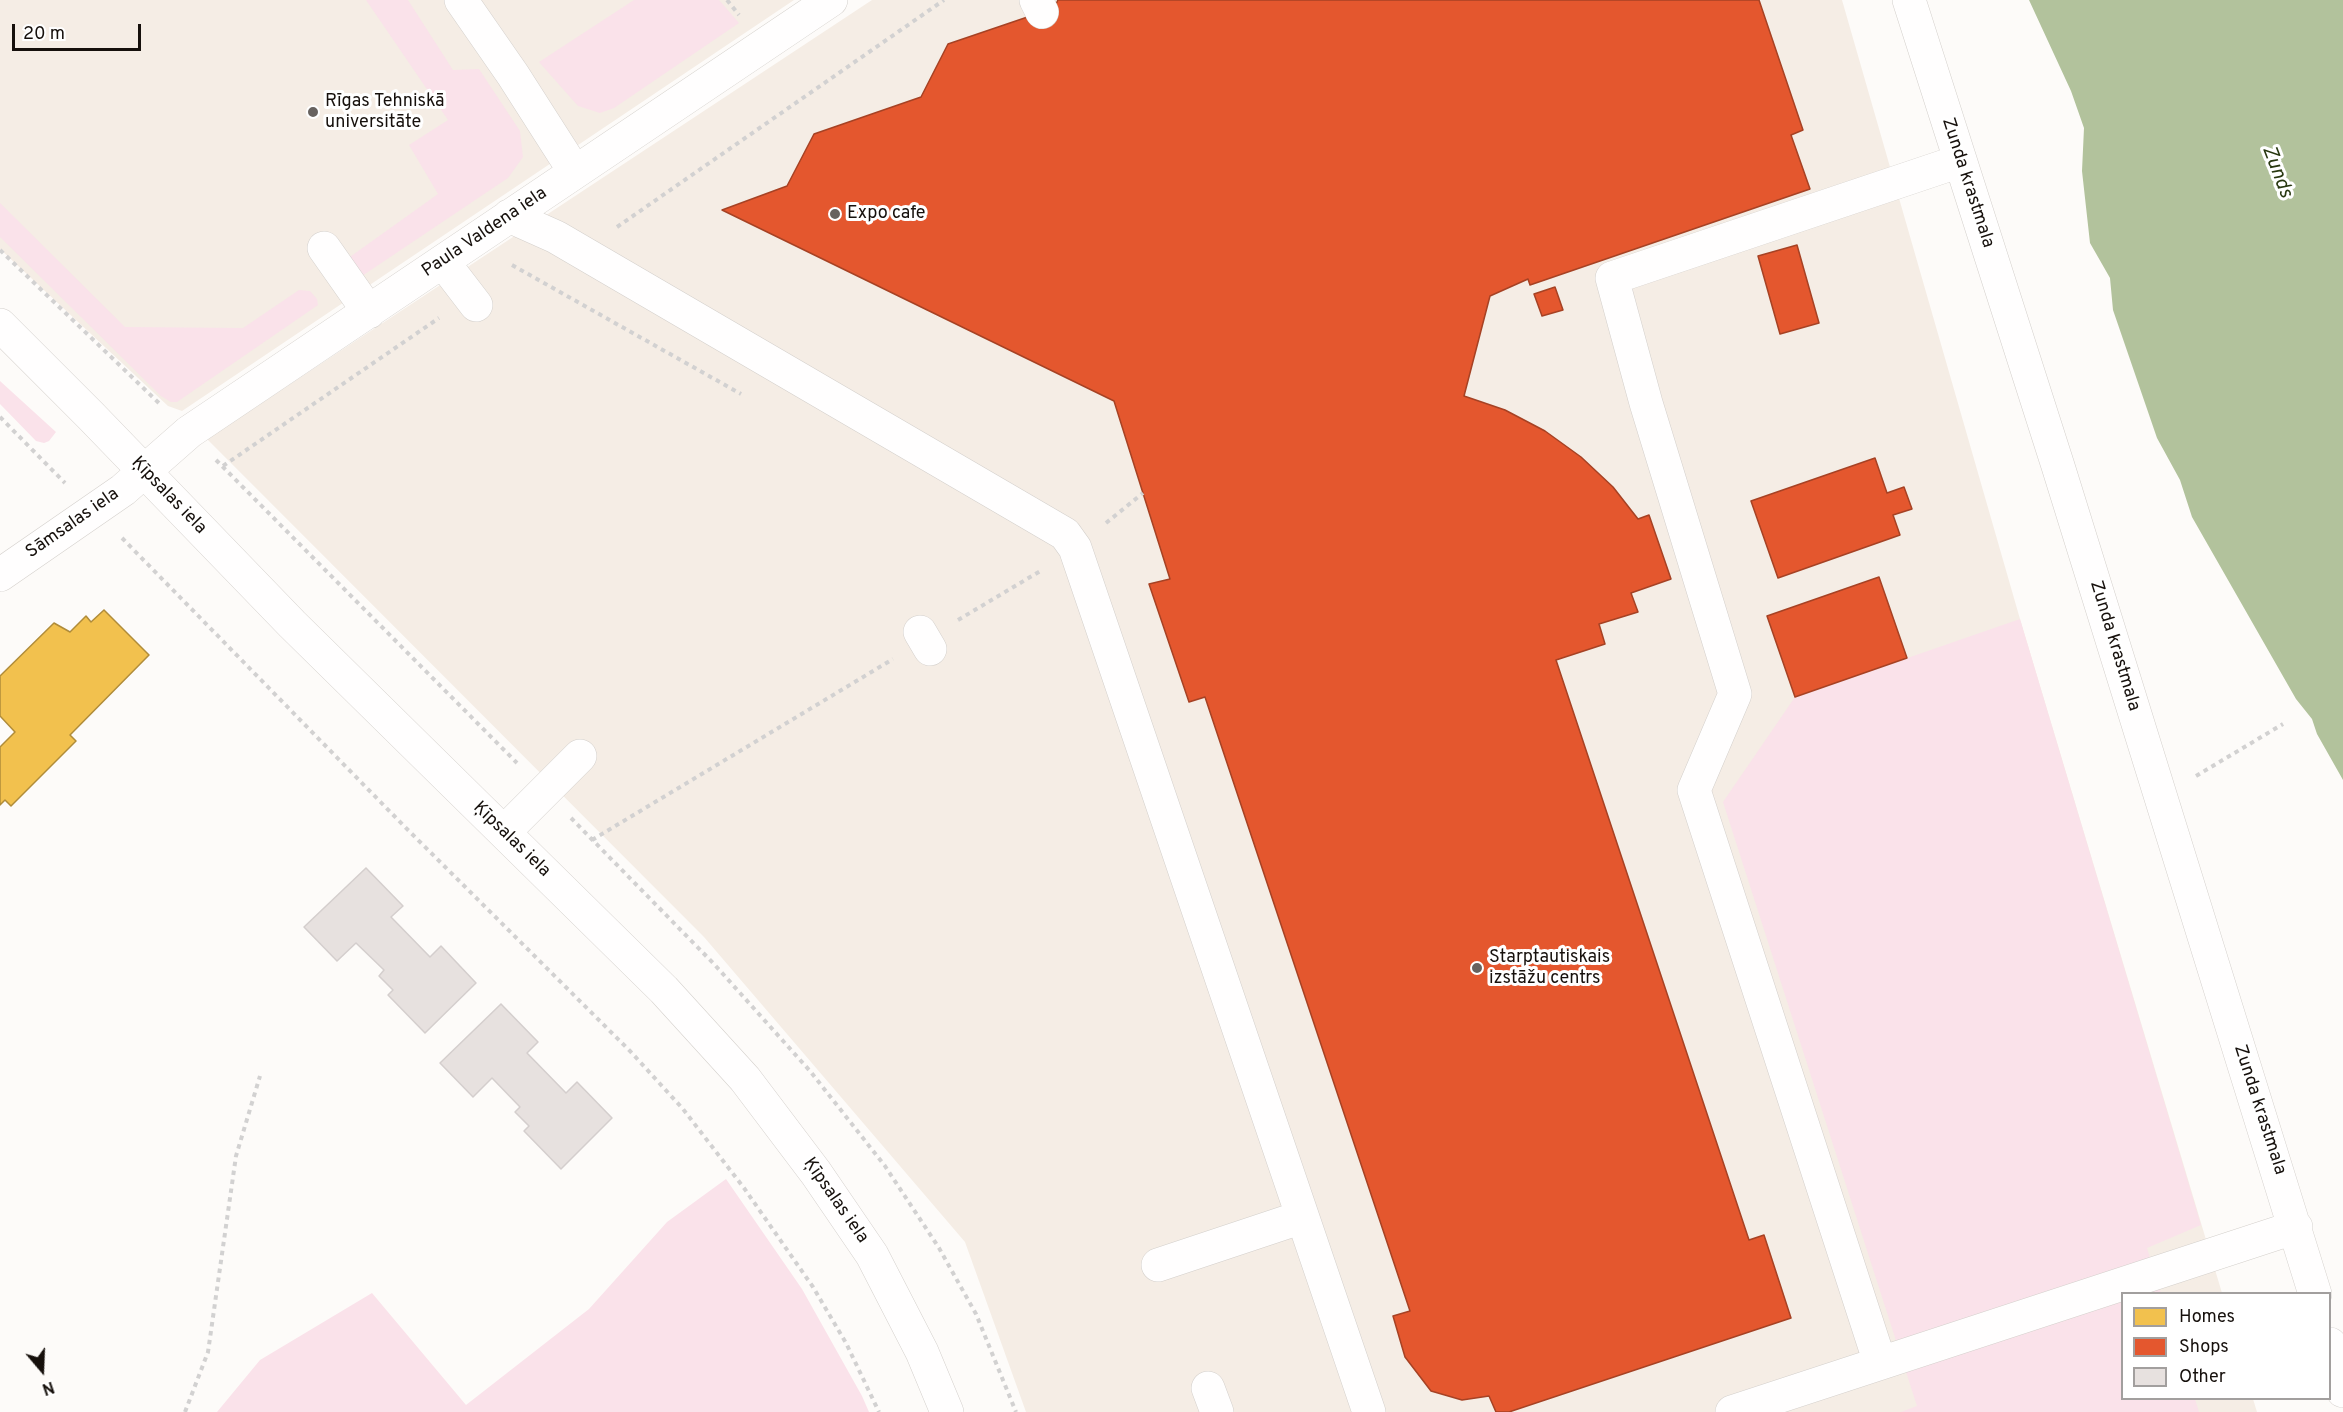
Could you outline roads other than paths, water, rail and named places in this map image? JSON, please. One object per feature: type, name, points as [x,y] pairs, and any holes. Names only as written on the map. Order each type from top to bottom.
[{"type":"street","points":[[461,0],[513,75],[575,172]]},
{"type":"street","name":"Paula Valdena iela","points":[[144,471],[189,432],[831,0]]},
{"type":"street","name":"Zunda krastmala","points":[[1909,0],[2315,1292]]},
{"type":"street","points":[[1880,1364],[1695,790],[1735,694],[1646,403],[1612,278],[1960,161]]},
{"type":"street","points":[[509,216],[556,237],[1065,534],[1075,548],[1369,1412]]},
{"type":"street","points":[[324,248],[369,312]]},
{"type":"street","points":[[443,262],[473,301]]},
{"type":"street","name":"Ķīpsalas iela","points":[[0,325],[292,624],[664,990],[745,1078],[816,1173],[872,1255],[922,1352],[947,1412]]},
{"type":"street","name":"Sāmsalas iela","points":[[0,575],[95,510],[144,471]]},
{"type":"street","points":[[504,832],[580,756]]},
{"type":"street","points":[[1158,1265],[1302,1217]]},
{"type":"street","points":[[1732,1412],[2296,1227]]},
{"type":"street","points":[[2331,1348],[2343,1391]]},
{"type":"water","name":"Zunds","points":[[2029,0],[2343,0],[2343,780],[2317,734],[2312,719],[2296,699],[2192,517],[2180,480],[2157,438],[2113,310],[2110,278],[2090,243],[2082,171],[2084,128],[2071,91]]},
{"type":"place","name":"Rīgas Tehniskā universitāte","points":[[313,112]]},
{"type":"place","name":"Expo cafe","points":[[835,214]]},
{"type":"place","name":"Starptautiskais izstāžu centrs","points":[[1477,968]]}]
